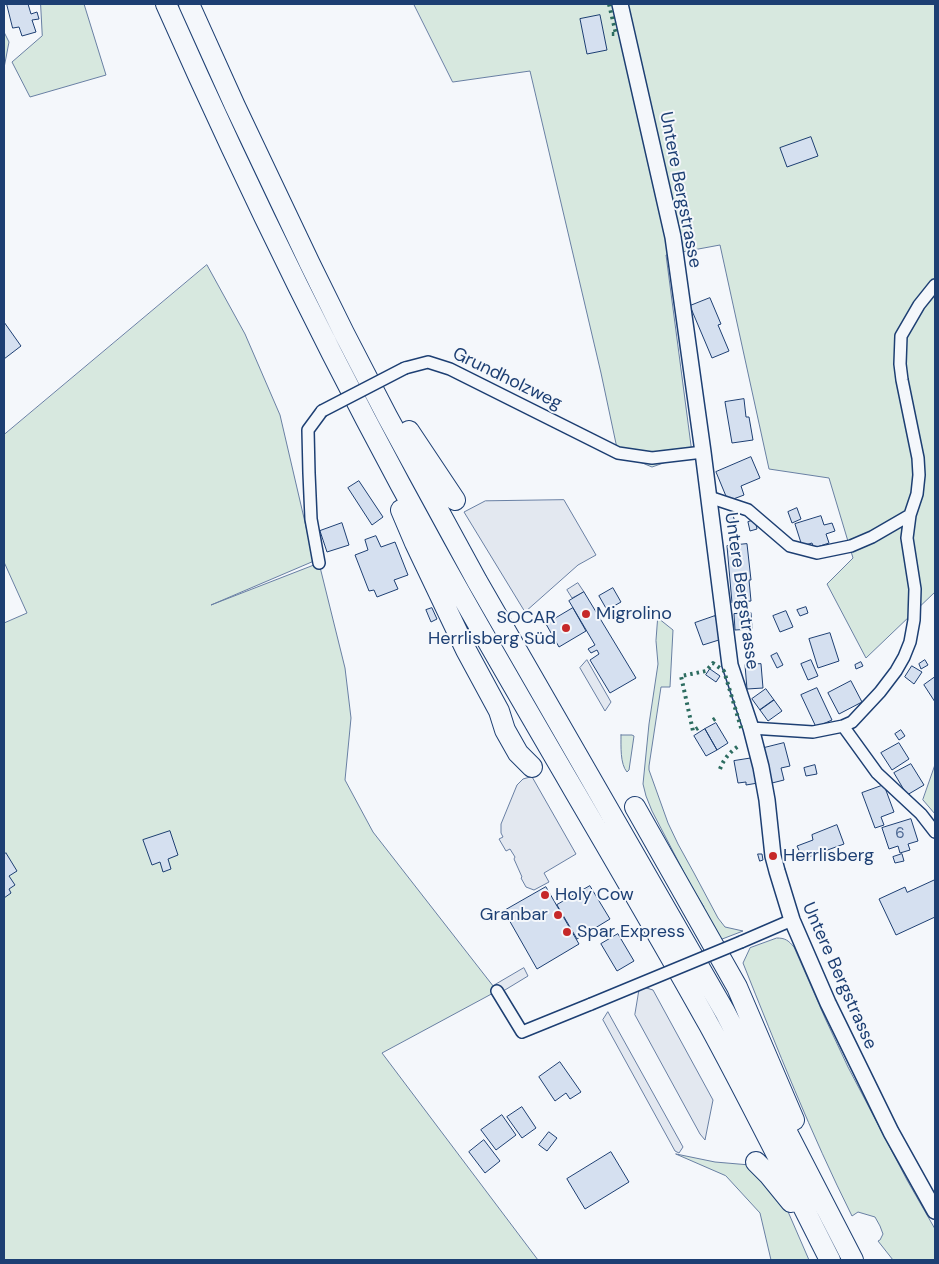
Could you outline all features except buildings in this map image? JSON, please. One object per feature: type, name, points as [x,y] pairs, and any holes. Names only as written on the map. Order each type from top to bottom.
[{"type":"highway","points":[[166,4],[220,125],[362,413],[463,597],[710,1027],[830,1260]]},
{"type":"highway","points":[[189,4],[344,333],[387,416],[477,581],[725,1012],[850,1255]]},
{"type":"highway","points":[[344,333],[455,500]]},
{"type":"highway","points":[[362,413],[415,543],[466,650],[499,711],[505,730],[518,753],[532,767]]},
{"type":"highway","points":[[635,807],[738,987],[850,1255]]},
{"type":"highway","points":[[756,1162],[774,1180],[817,1236]]},
{"type":"main road","name":"Untere Bergstrasse","points":[[620,4],[673,237],[704,452],[730,665],[752,728],[761,767],[767,800],[773,856],[792,920],[811,965],[891,1132],[935,1211]]},
{"type":"street","points":[[752,728],[813,732],[844,726],[852,722],[880,692],[904,657],[910,642],[914,620],[915,589],[907,538],[910,515],[917,494],[919,474],[918,458],[900,364],[902,336],[919,305],[935,285]]},
{"type":"street","name":"Grundholzweg","points":[[319,563],[311,519],[308,430],[322,411],[405,368],[428,362],[450,369],[618,453],[652,458],[704,452]]},
{"type":"street","points":[[709,497],[748,510],[790,546],[818,552],[852,546],[910,515]]},
{"type":"street","points":[[844,726],[877,774],[921,814],[935,832]]},
{"type":"street","points":[[496,991],[522,1032],[792,920]]},
{"type":"shaded area","points":[[41,4],[84,4],[106,75],[30,97],[12,62],[42,36]]},
{"type":"shaded area","points":[[414,4],[935,4],[935,592],[866,658],[827,584],[853,558],[829,478],[769,469],[720,245],[666,255],[692,453],[652,467],[618,453],[530,71],[453,82]]},
{"type":"shaded area","points":[[4,32],[9,42],[4,68]]},
{"type":"shaded area","points":[[207,265],[245,334],[280,415],[314,561],[211,605],[319,563],[345,668],[351,718],[345,780],[373,832],[497,991],[382,1053],[538,1260],[4,1260],[4,623],[27,613],[4,562],[4,435]]},
{"type":"shaded area","points":[[564,500],[596,555],[578,565],[525,612],[464,512],[485,501]]},
{"type":"shaded area","points":[[578,583],[584,592],[572,598],[567,590]]},
{"type":"shaded area","points":[[658,618],[673,630],[670,687],[661,687],[649,770],[668,823],[718,918],[725,927],[743,931],[717,941],[700,910],[704,907],[652,811],[643,784],[658,664],[656,641]]},
{"type":"shaded area","points":[[587,660],[611,702],[605,711],[580,668]]},
{"type":"shaded area","points":[[621,735],[634,736],[629,770],[627,772],[622,760]]},
{"type":"shaded area","points":[[935,765],[935,814],[923,800]]},
{"type":"shaded area","points":[[531,775],[576,854],[544,873],[549,882],[534,890],[526,887],[514,859],[515,857],[510,849],[506,851],[499,839],[503,837],[501,824],[517,785]]},
{"type":"shaded area","points":[[777,938],[786,940],[794,947],[848,1067],[935,1229],[935,1260],[893,1260],[878,1241],[883,1234],[875,1217],[858,1212],[852,1216],[808,1122],[743,963],[750,948]]},
{"type":"shaded area","points":[[524,968],[528,976],[500,993],[495,985]]},
{"type":"shaded area","points":[[640,986],[653,990],[713,1100],[705,1140],[635,1015]]},
{"type":"shaded area","points":[[608,1012],[683,1147],[679,1153],[675,1151],[603,1020]]},
{"type":"shaded area","points":[[676,1154],[715,1162],[750,1165],[786,1207],[809,1260],[771,1260],[760,1213],[726,1176]]},
{"type":"hedge","points":[[609,4],[616,34],[610,34]]},
{"type":"hedge","points":[[698,728],[693,731],[681,676],[706,671],[713,663],[724,671],[742,731]]},
{"type":"hedge","points":[[720,769],[728,755],[740,745]]},
{"type":"place","name":"Migrolino","points":[[586,614]]},
{"type":"place","name":"SOCAR Herrlisberg Süd","points":[[566,628]]},
{"type":"place","name":"Herrlisberg","points":[[773,856]]},
{"type":"place","name":"Holy Cow","points":[[545,895]]},
{"type":"place","name":"Granbar","points":[[558,915]]},
{"type":"place","name":"Spar Express","points":[[567,932]]}]
